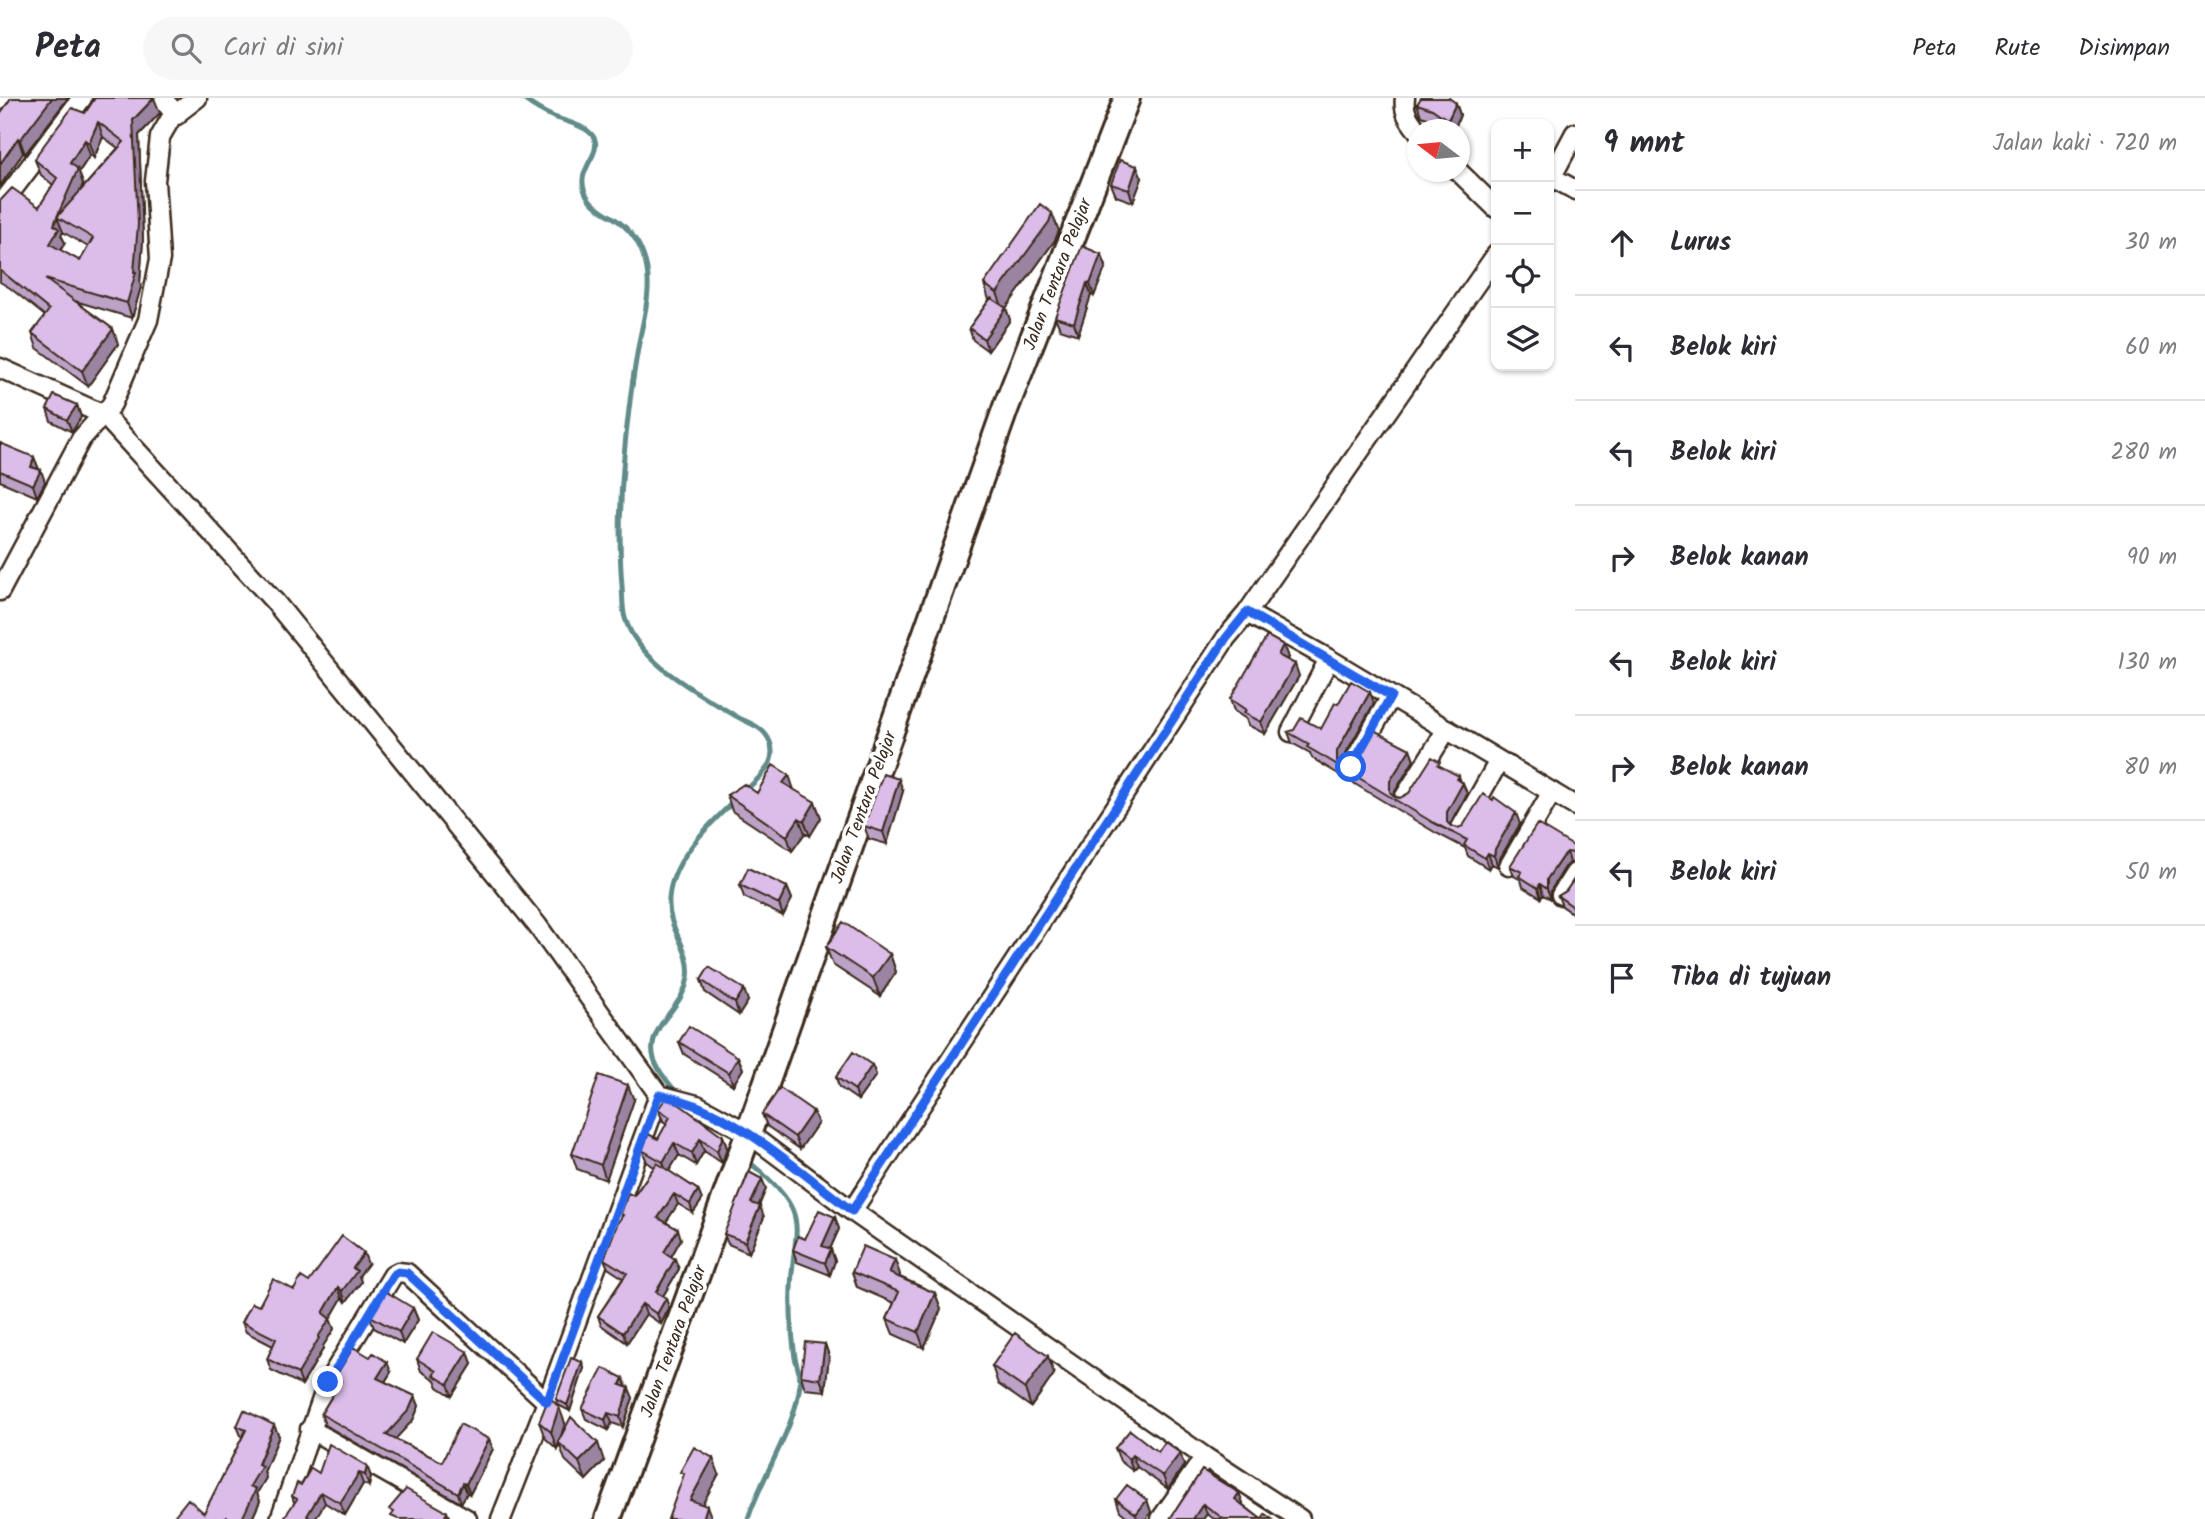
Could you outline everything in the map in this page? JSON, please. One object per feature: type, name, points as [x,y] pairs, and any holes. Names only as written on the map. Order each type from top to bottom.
[{"type":"highway","name":"Jalan Tentara Pelajar","points":[[608,1519],[747,1138],[1006,407],[1127,98]]},
{"type":"street","points":[[0,206],[82,98]]},
{"type":"street","points":[[162,98],[177,115]]},
{"type":"street","points":[[0,591],[81,439],[104,415],[122,385],[148,320],[160,259],[155,181],[160,137],[171,118],[197,98]]},
{"type":"street","points":[[1405,98],[1404,106],[1408,119]]},
{"type":"street","points":[[1554,172],[1575,133]]},
{"type":"street","points":[[1469,182],[1491,203]]},
{"type":"street","points":[[1554,182],[1575,190]]},
{"type":"street","points":[[852,1211],[1226,638],[1247,612],[1491,262]]},
{"type":"street","points":[[0,368],[104,415],[275,601],[537,925],[665,1096],[697,1105],[747,1138],[1205,1457],[1300,1519]]},
{"type":"street","points":[[1247,612],[1575,806]]},
{"type":"street","points":[[1291,732],[1329,659]]},
{"type":"street","points":[[1351,767],[1391,696]]},
{"type":"street","points":[[1404,798],[1447,729]]},
{"type":"street","points":[[1461,828],[1499,761]]},
{"type":"street","points":[[1509,866],[1552,792]]},
{"type":"street","points":[[1562,895],[1575,873]]},
{"type":"street","points":[[500,1519],[665,1096]]},
{"type":"street","points":[[280,1519],[328,1382],[393,1275],[398,1272],[407,1273],[547,1402]]},
{"type":"street","points":[[310,1429],[467,1519]]},
{"type":"street","points":[[1161,1519],[1205,1457]]},
{"type":"building","points":[[11,98],[52,98],[0,164],[0,114]]},
{"type":"building","points":[[95,98],[154,98],[133,120],[138,224],[136,272],[127,303],[45,279],[113,329],[82,371],[32,333],[49,310],[0,270],[0,201],[12,188],[39,207],[57,178],[35,160],[38,153],[72,108],[85,113]],"holes":[[[98,122],[124,142],[57,217],[78,169],[70,163],[85,140],[89,143]],[[57,217],[93,238],[80,261],[50,244],[59,229],[54,225]]]},
{"type":"building","points":[[1421,98],[1449,98],[1456,103],[1448,119],[1417,104]]},
{"type":"building","points":[[1120,160],[1137,166],[1129,190],[1111,184]]},
{"type":"building","points":[[1040,204],[1052,213],[1049,222],[997,293],[984,284]]},
{"type":"building","points":[[1082,246],[1101,254],[1090,284],[1087,283],[1074,323],[1055,317]]},
{"type":"building","points":[[991,298],[1006,308],[984,339],[969,328]]},
{"type":"building","points":[[54,395],[77,405],[67,420],[47,409]]},
{"type":"building","points":[[0,443],[34,457],[31,467],[41,470],[33,485],[0,471]]},
{"type":"building","points":[[1267,636],[1283,645],[1278,655],[1295,664],[1261,722],[1244,713],[1246,710],[1230,699]]},
{"type":"building","points":[[1351,681],[1370,692],[1337,751],[1337,761],[1348,767],[1356,762],[1374,730],[1410,749],[1390,781],[1390,792],[1400,798],[1409,793],[1432,757],[1440,762],[1438,765],[1459,776],[1457,779],[1463,783],[1447,812],[1447,822],[1451,826],[1463,826],[1483,794],[1493,800],[1494,797],[1516,813],[1495,849],[1494,856],[1488,853],[1485,858],[1464,845],[1467,840],[1307,747],[1309,744],[1288,732],[1294,730],[1301,718],[1321,729]]},
{"type":"building","points":[[773,765],[789,775],[783,783],[815,802],[804,821],[799,818],[787,836],[727,795],[744,784],[757,793]]},
{"type":"building","points":[[883,774],[899,779],[883,832],[864,826]]},
{"type":"building","points":[[1537,824],[1575,847],[1575,853],[1567,852],[1547,879],[1547,889],[1540,884],[1538,888],[1519,876],[1522,872],[1510,866]]},
{"type":"building","points":[[748,868],[787,887],[779,904],[740,885]]},
{"type":"building","points":[[1575,878],[1575,908],[1558,896],[1566,891]]},
{"type":"building","points":[[843,922],[890,954],[873,978],[826,947]]},
{"type":"building","points":[[709,967],[744,989],[735,1003],[701,980]]},
{"type":"building","points":[[689,1026],[738,1057],[729,1073],[679,1042]]},
{"type":"building","points":[[853,1052],[872,1065],[855,1090],[836,1077]]},
{"type":"building","points":[[599,1075],[628,1085],[601,1165],[572,1154]]},
{"type":"building","points":[[780,1088],[813,1111],[795,1137],[762,1114]]},
{"type":"building","points":[[666,1098],[672,1099],[723,1136],[717,1151],[700,1139],[692,1153],[674,1143],[663,1162],[642,1150],[648,1134],[658,1139],[670,1117],[658,1109]]},
{"type":"building","points":[[657,1163],[698,1190],[690,1204],[674,1194],[658,1218],[678,1229],[664,1252],[675,1259],[656,1292],[666,1298],[657,1314],[642,1304],[623,1333],[598,1316],[627,1273],[604,1259],[623,1215],[621,1214],[628,1193],[634,1196]]},
{"type":"building","points":[[749,1172],[762,1179],[751,1203],[760,1206],[745,1242],[724,1234]]},
{"type":"building","points":[[819,1210],[835,1217],[822,1246],[831,1249],[825,1263],[793,1250],[798,1236],[805,1239]]},
{"type":"building","points":[[342,1236],[364,1253],[353,1268],[357,1271],[342,1291],[338,1287],[323,1313],[330,1319],[298,1374],[267,1359],[276,1339],[242,1322],[252,1303],[259,1306],[273,1279],[294,1290],[301,1277],[309,1282]]},
{"type":"building","points":[[863,1246],[895,1260],[889,1273],[935,1293],[918,1332],[887,1319],[899,1292],[852,1272]]},
{"type":"building","points":[[385,1291],[413,1308],[399,1332],[370,1316]]},
{"type":"building","points":[[433,1332],[468,1352],[448,1384],[433,1375],[436,1371],[417,1359]]},
{"type":"building","points":[[1015,1333],[1048,1356],[1025,1389],[992,1366]]},
{"type":"building","points":[[805,1342],[825,1344],[820,1379],[801,1376]]},
{"type":"building","points":[[353,1347],[370,1357],[373,1353],[387,1362],[377,1378],[415,1396],[409,1410],[386,1435],[442,1462],[460,1424],[489,1439],[466,1484],[463,1483],[458,1493],[321,1414],[341,1381],[335,1377]]},
{"type":"building","points":[[571,1358],[582,1362],[567,1405],[556,1399]]},
{"type":"building","points":[[603,1368],[623,1378],[620,1385],[629,1388],[620,1417],[608,1413],[605,1420],[582,1409]]},
{"type":"building","points":[[549,1397],[559,1407],[551,1432],[539,1422]]},
{"type":"building","points":[[244,1410],[274,1425],[258,1464],[262,1466],[250,1486],[256,1489],[242,1519],[172,1519],[188,1499],[204,1513],[246,1430],[237,1426]]},
{"type":"building","points":[[571,1417],[598,1443],[579,1462],[558,1442]]},
{"type":"building","points":[[1130,1430],[1158,1452],[1165,1442],[1180,1453],[1163,1476],[1132,1455],[1129,1459],[1115,1448]]},
{"type":"building","points":[[329,1444],[367,1466],[365,1475],[359,1473],[340,1503],[321,1492],[307,1516],[312,1519],[283,1519],[297,1499],[292,1496],[297,1483],[301,1485],[311,1468],[319,1473]]},
{"type":"building","points":[[694,1447],[713,1458],[690,1500],[707,1506],[703,1519],[668,1519],[684,1474],[680,1472]]},
{"type":"building","points":[[1202,1470],[1239,1493],[1235,1499],[1261,1519],[1224,1519],[1203,1504],[1193,1519],[1170,1519]]},
{"type":"building","points":[[1127,1485],[1147,1500],[1136,1514],[1116,1499]]},
{"type":"building","points":[[406,1489],[447,1512],[444,1519],[398,1519],[391,1516],[394,1512],[389,1509]]},
{"type":"waterway","points":[[522,98],[545,113],[584,128],[590,133],[596,146],[584,176],[585,193],[594,205],[628,230],[643,255],[648,290],[631,395],[621,493],[620,540],[624,614],[632,634],[655,662],[687,686],[757,727],[768,738],[772,754],[767,768],[745,791]]},
{"type":"waterway","points":[[678,1094],[662,1075],[653,1057],[654,1038],[680,998],[688,978],[686,956],[672,922],[669,904],[671,887],[677,870],[697,839],[735,800]]},
{"type":"waterway","points":[[691,1110],[707,1125]]},
{"type":"waterway","points":[[745,1159],[785,1197],[793,1212],[796,1242],[791,1282],[791,1316],[800,1381],[792,1417],[748,1519]]},
{"type":"route","points":[[328,1382],[393,1275],[403,1272],[547,1402],[659,1095],[697,1105],[748,1133],[852,1211],[1226,638],[1247,612],[1391,696],[1351,767]]}]
